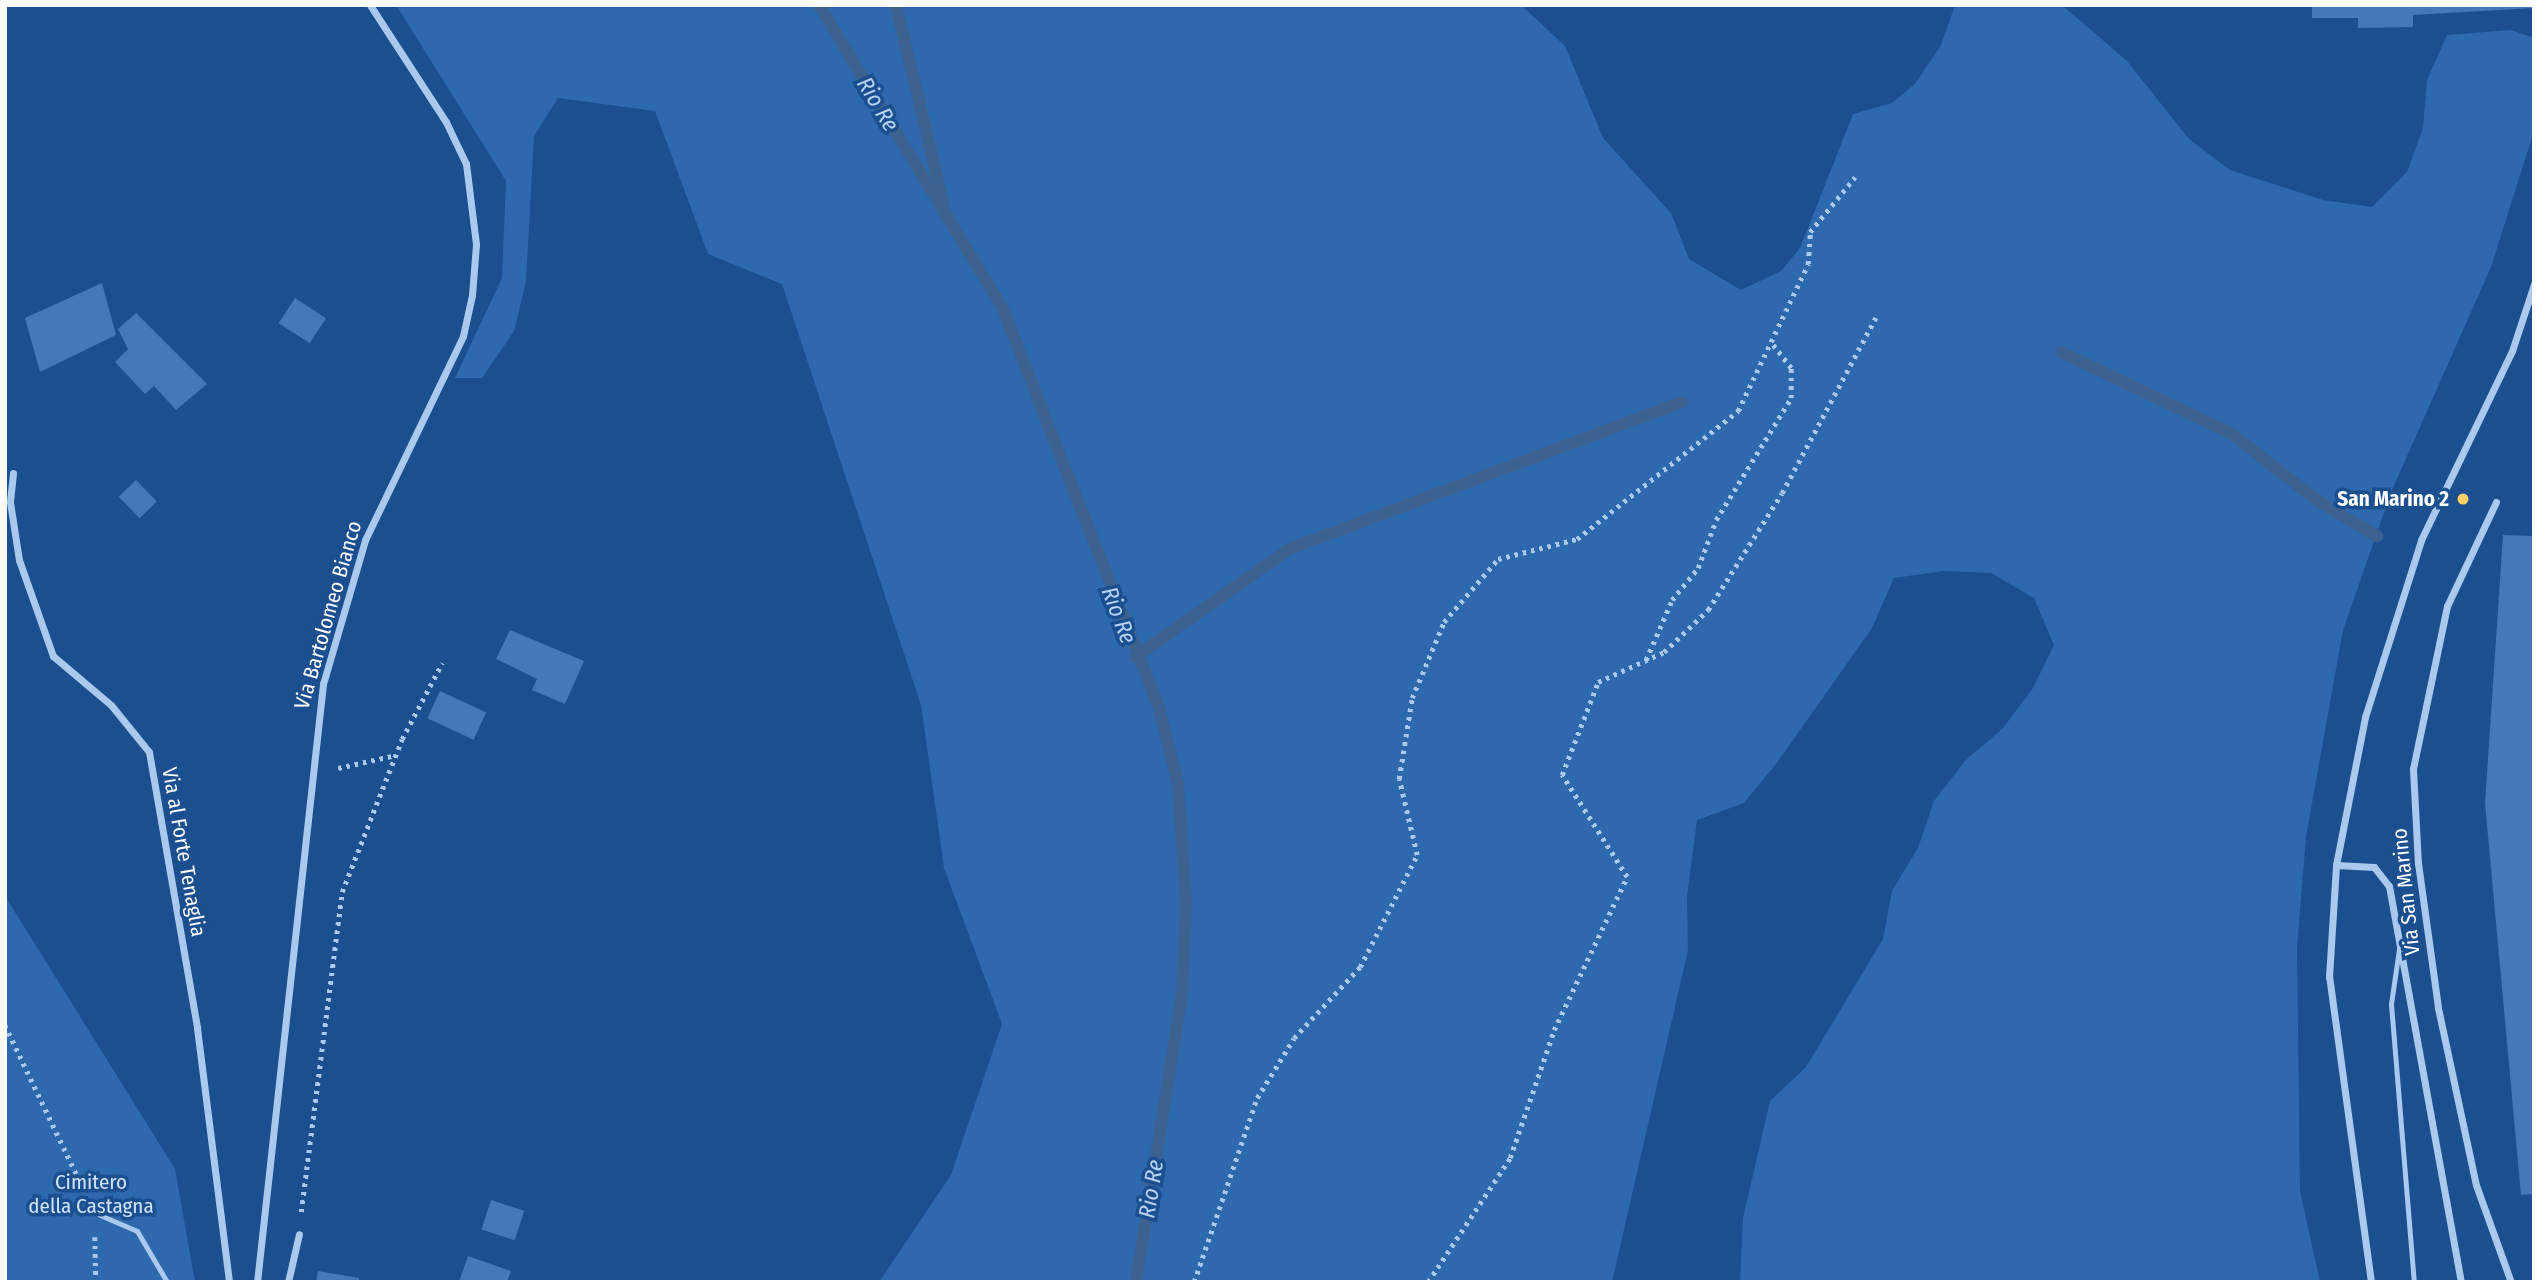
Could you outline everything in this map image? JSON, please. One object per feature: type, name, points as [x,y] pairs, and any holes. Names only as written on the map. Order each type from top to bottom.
[{"type":"street","name":"Via Bartolomeo Bianco","points":[[257,1282],[295,981],[311,780],[323,684],[365,540],[463,336],[476,244],[466,164],[446,121],[370,5]]},
{"type":"street","points":[[2371,1282],[2362,1252],[2329,978],[2336,865],[2365,717],[2421,540],[2512,351],[2534,284]]},
{"type":"street","name":"Via al Forte Tenaglia","points":[[13,473],[10,502],[19,560],[53,656],[111,705],[149,752],[197,1028],[229,1282]]},
{"type":"street","name":"Via San Marino","points":[[2496,502],[2447,606],[2413,769],[2418,863],[2438,1008],[2476,1185],[2511,1282]]},
{"type":"street","name":"Via San Marino","points":[[2336,865],[2374,867],[2389,887],[2462,1282]]},
{"type":"street","points":[[288,1282],[299,1234]]},
{"type":"lane","name":"Via San Marino","points":[[2399,949],[2391,1004],[2414,1282]]},
{"type":"lane","points":[[93,1212],[137,1231],[167,1282]]},
{"type":"path","points":[[1194,1282],[1257,1098],[1294,1038],[1360,967],[1417,855],[1399,779],[1412,698],[1444,622],[1498,559],[1577,538],[1738,411],[1772,344],[1779,316],[1808,264],[1810,232],[1855,177]]},
{"type":"path","points":[[1428,1282],[1510,1158],[1554,1030],[1628,877],[1562,775],[1598,682],[1664,652],[1708,610],[1782,493],[1877,314]]},
{"type":"path","points":[[1646,660],[1672,600],[1698,568],[1716,520],[1791,398],[1791,368],[1772,344]]},
{"type":"path","points":[[299,1234],[342,892],[396,755],[442,663]]},
{"type":"path","points":[[311,780],[396,755]]},
{"type":"path","points":[[5,1025],[93,1212],[96,1282]]},
{"type":"green space","points":[[396,5],[1521,5],[1565,46],[1603,138],[1671,213],[1689,259],[1741,290],[1781,271],[1800,248],[1853,114],[1892,103],[1915,84],[1941,45],[1955,5],[2062,5],[2127,61],[2189,139],[2230,170],[2323,200],[2372,207],[2407,172],[2423,128],[2427,80],[2447,35],[2511,30],[2534,38],[2534,131],[2491,267],[2392,490],[2343,630],[2306,837],[2297,948],[2300,1191],[2320,1282],[1740,1282],[1743,1218],[1770,1101],[1806,1067],[1883,939],[1892,891],[1918,848],[1934,801],[1965,761],[2003,728],[2033,688],[2054,645],[2034,598],[1991,573],[1944,571],[1894,578],[1872,628],[1776,764],[1744,803],[1697,820],[1687,896],[1688,950],[1612,1282],[879,1282],[951,1175],[1002,1024],[944,868],[921,705],[782,284],[708,254],[655,111],[558,98],[534,136],[526,282],[514,331],[482,378],[455,378],[502,278],[506,181]]},
{"type":"green space","name":"Cimitero della Castagna","points":[[5,896],[175,1169],[195,1282],[5,1282]]},
{"type":"building","points":[[2312,5],[2534,5],[2534,8],[2413,15],[2413,27],[2358,28],[2358,18],[2312,18]]},
{"type":"building","points":[[102,283],[116,335],[40,372],[25,318]]},
{"type":"building","points":[[295,298],[326,318],[310,343],[279,323]]},
{"type":"building","points":[[136,313],[207,384],[176,410],[154,386],[145,394],[115,362],[128,349],[118,329]]},
{"type":"building","points":[[136,480],[157,502],[140,518],[119,497]]},
{"type":"building","points":[[2503,535],[2534,536],[2534,1194],[2521,1195],[2485,803]]},
{"type":"building","points":[[510,630],[584,661],[565,704],[532,690],[537,679],[496,659]]},
{"type":"building","points":[[440,691],[486,713],[474,740],[427,718]]},
{"type":"building","points":[[491,1200],[524,1211],[515,1240],[481,1229]]},
{"type":"building","points":[[468,1256],[511,1271],[507,1282],[459,1282]]},
{"type":"building","points":[[318,1271],[359,1278],[359,1282],[316,1282]]},
{"type":"waterway","name":"Rio Re","points":[[819,5],[1002,307],[1159,708],[1178,785],[1186,903],[1182,994],[1136,1282]]},
{"type":"waterway","points":[[896,5],[943,202]]},
{"type":"waterway","points":[[2061,352],[2232,434],[2318,501],[2377,536]]},
{"type":"waterway","points":[[1135,657],[1289,549],[1682,402]]},
{"type":"place","name":"San Marino 2","points":[[2463,499]]}]
